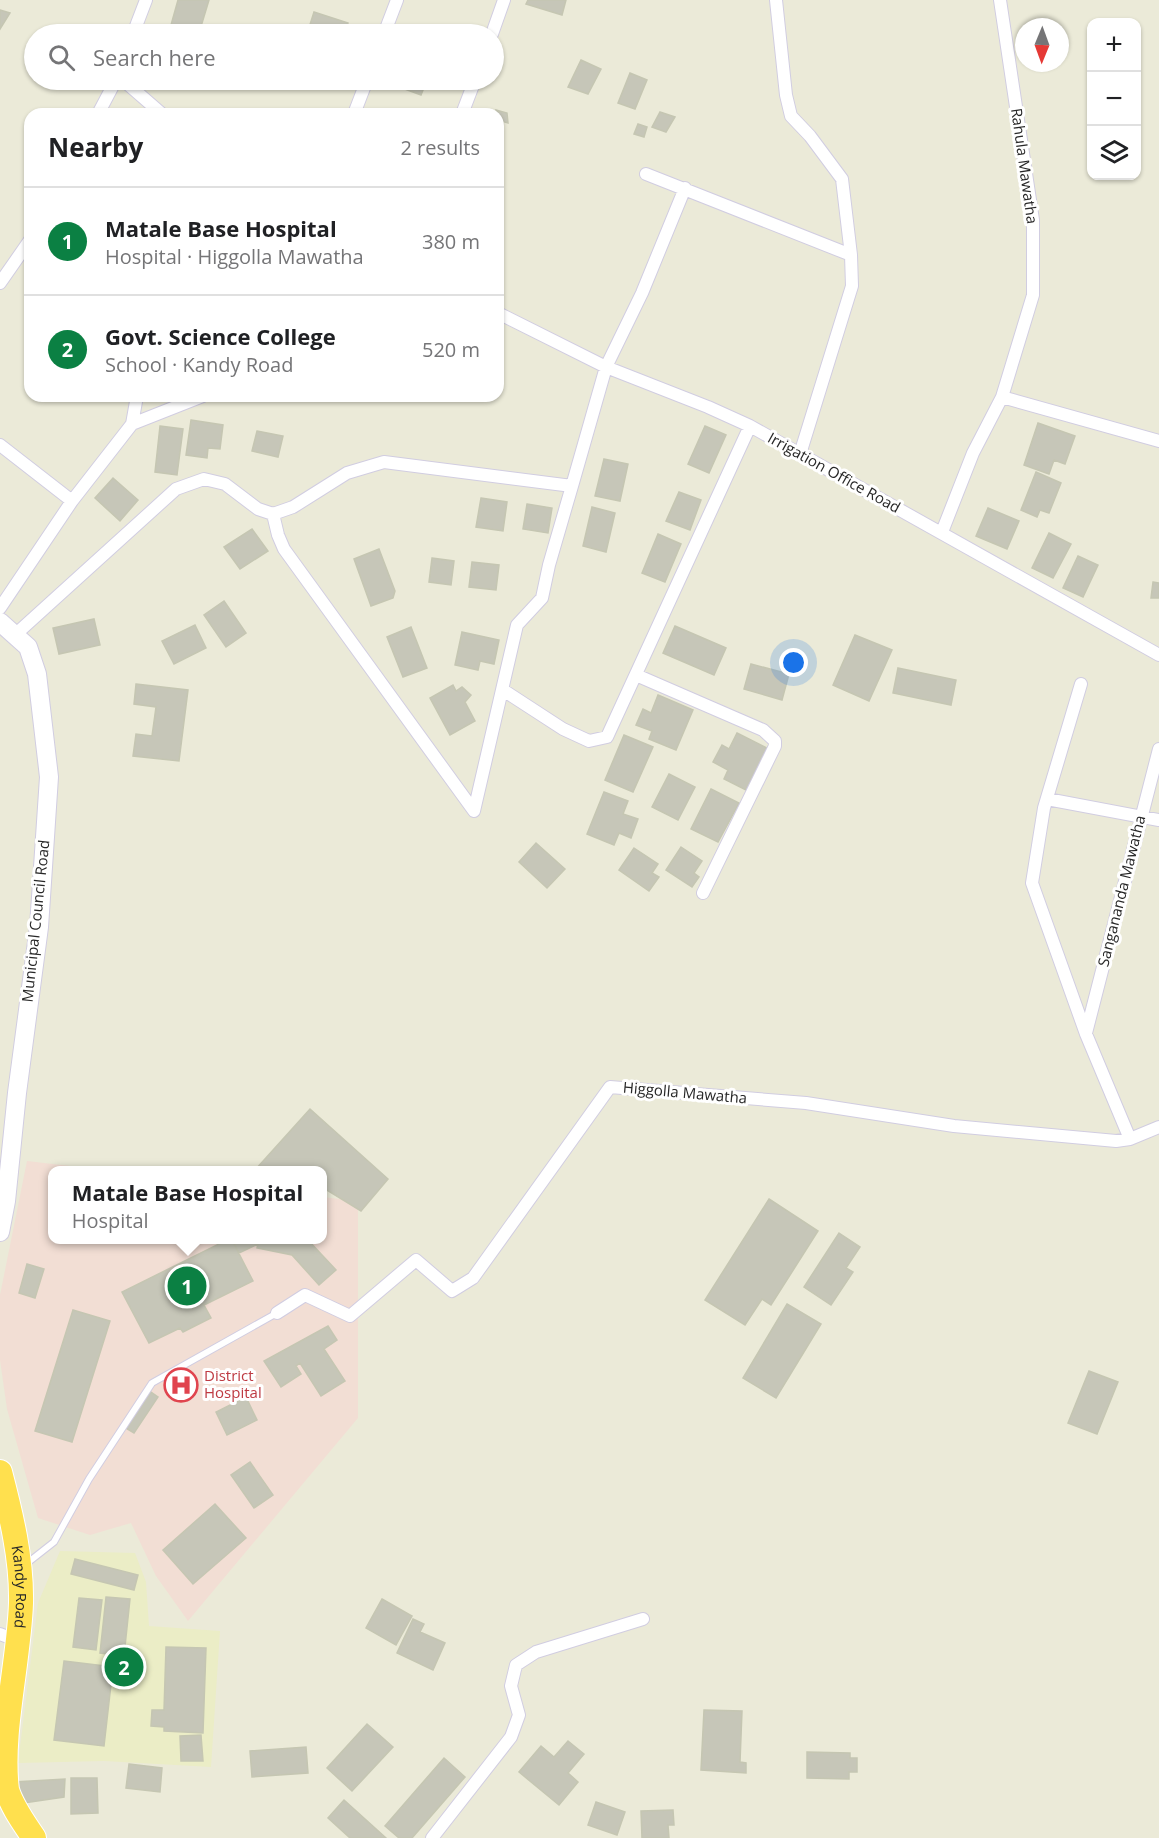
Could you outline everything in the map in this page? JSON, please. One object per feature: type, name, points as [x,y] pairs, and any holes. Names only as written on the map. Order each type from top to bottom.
[{"type":"highway","name":"Kandy Road","points":[[0,1472],[20,1568],[21,1604],[8,1637],[3,1771],[13,1804],[34,1838]]},
{"type":"street","points":[[137,24],[146,0]]},
{"type":"street","points":[[388,24],[397,0]]},
{"type":"street","points":[[496,24],[504,0]]},
{"type":"street","points":[[776,0],[786,95],[791,116],[810,136],[842,179],[851,255],[852,286],[800,454]]},
{"type":"street","name":"Rahula Mawatha","points":[[942,532],[973,453],[1002,397],[1034,295],[1033,220],[1000,0]]},
{"type":"street","points":[[101,108],[111,90]]},
{"type":"street","points":[[134,90],[155,108]]},
{"type":"street","points":[[356,108],[363,90]]},
{"type":"street","points":[[464,108],[471,90]]},
{"type":"street","points":[[646,174],[851,255]]},
{"type":"street","points":[[273,514],[284,549],[474,811],[517,625],[542,598],[549,565],[606,367],[642,293],[685,188]]},
{"type":"street","points":[[0,284],[24,249]]},
{"type":"street","name":"Irrigation Office Road","points":[[504,316],[606,367],[750,426],[1159,655]]},
{"type":"street","points":[[1002,397],[1159,441]]},
{"type":"street","points":[[0,608],[72,501],[132,424],[136,402]]},
{"type":"street","points":[[132,424],[188,402]]},
{"type":"street","points":[[503,690],[563,729],[589,741],[607,737],[750,426]]},
{"type":"street","points":[[0,446],[72,501]]},
{"type":"street","points":[[16,634],[176,489],[204,479],[225,484],[258,509],[273,514],[292,507],[347,473],[384,462],[572,486]]},
{"type":"street","name":"Municipal Council Road","points":[[0,622],[28,647],[37,674],[49,777],[39,927],[17,1094],[6,1201],[0,1232]]},
{"type":"street","points":[[636,675],[763,730],[775,741],[775,746],[704,893]]},
{"type":"street","points":[[1082,684],[1047,799],[1032,883],[1086,1034],[1130,1139]]},
{"type":"street","name":"Sangananda Mawatha","points":[[1086,1034],[1159,748]]},
{"type":"street","points":[[1047,799],[1159,820]]},
{"type":"street","name":"Higgolla Mawatha","points":[[277,1314],[304,1295],[350,1316],[416,1260],[452,1291],[473,1278],[610,1088],[806,1103],[965,1127],[1116,1141],[1130,1139],[1159,1127]]},
{"type":"street","points":[[432,1838],[511,1737],[519,1715],[511,1686],[516,1665],[536,1652],[643,1619]]},
{"type":"lane","points":[[20,1568],[54,1542],[89,1479],[152,1383],[277,1314]]},
{"type":"shaded area","name":"District Hospital","points":[[27,1161],[70,1166],[48,1166],[48,1244],[327,1244],[327,1198],[358,1201],[358,1418],[188,1621],[156,1576],[131,1523],[90,1535],[38,1518],[7,1409],[0,1360],[0,1295]]},
{"type":"shaded area","points":[[60,1551],[135,1553],[146,1582],[149,1626],[220,1631],[211,1767],[104,1761],[18,1763],[38,1603]]},
{"type":"building","points":[[178,0],[209,0],[202,24],[171,24]]},
{"type":"building","points":[[528,0],[566,0],[562,15],[526,4]]},
{"type":"building","points":[[0,10],[10,13],[0,29]]},
{"type":"building","points":[[314,12],[348,23],[348,24],[310,24]]},
{"type":"building","points":[[581,60],[601,69],[588,94],[568,87]]},
{"type":"building","points":[[630,73],[647,80],[635,109],[618,103]]},
{"type":"building","points":[[408,90],[423,90],[421,95]]},
{"type":"building","points":[[504,112],[507,113],[508,123],[504,122]]},
{"type":"building","points":[[660,112],[675,117],[666,132],[652,127]]},
{"type":"building","points":[[638,124],[647,127],[644,137],[634,134]]},
{"type":"building","points":[[191,420],[223,425],[220,449],[208,448],[207,458],[186,455]]},
{"type":"building","points":[[1038,423],[1075,436],[1065,464],[1054,460],[1049,474],[1024,465]]},
{"type":"building","points":[[160,426],[183,429],[177,475],[155,472]]},
{"type":"building","points":[[705,426],[726,435],[709,473],[688,464]]},
{"type":"building","points":[[257,431],[283,436],[278,457],[252,451]]},
{"type":"building","points":[[604,459],[628,464],[620,501],[595,496]]},
{"type":"building","points":[[1036,472],[1061,483],[1049,513],[1040,510],[1037,517],[1021,510]]},
{"type":"building","points":[[113,478],[138,500],[120,521],[95,498]]},
{"type":"building","points":[[679,492],[701,500],[690,530],[666,521]]},
{"type":"building","points":[[481,498],[507,502],[503,531],[476,527]]},
{"type":"building","points":[[527,504],[552,508],[548,533],[523,529]]},
{"type":"building","points":[[592,507],[615,513],[606,552],[583,546]]},
{"type":"building","points":[[988,508],[1019,521],[1007,549],[976,536]]},
{"type":"building","points":[[252,529],[268,551],[240,569],[224,547]]},
{"type":"building","points":[[1049,533],[1071,544],[1053,578],[1032,568]]},
{"type":"building","points":[[658,534],[681,544],[665,582],[642,573]]},
{"type":"building","points":[[379,549],[395,591],[393,598],[371,606],[354,559]]},
{"type":"building","points":[[1078,556],[1098,565],[1083,597],[1063,588]]},
{"type":"building","points":[[432,558],[454,561],[451,585],[429,582]]},
{"type":"building","points":[[472,562],[499,565],[496,590],[469,587]]},
{"type":"building","points":[[1153,582],[1159,583],[1159,598],[1151,598]]},
{"type":"building","points":[[224,601],[246,633],[226,647],[204,615]]},
{"type":"building","points":[[94,619],[100,645],[59,654],[53,628]]},
{"type":"building","points":[[195,625],[206,648],[174,664],[162,641]]},
{"type":"building","points":[[675,626],[726,648],[714,675],[663,653]]},
{"type":"building","points":[[411,627],[427,668],[403,677],[387,637]]},
{"type":"building","points":[[462,632],[499,640],[494,664],[480,661],[478,670],[455,665]]},
{"type":"building","points":[[855,635],[892,650],[869,701],[833,685]]},
{"type":"building","points":[[751,664],[789,674],[782,700],[744,689]]},
{"type":"building","points":[[898,668],[956,680],[951,705],[893,693]]},
{"type":"building","points":[[136,684],[188,690],[179,761],[133,756],[136,734],[152,736],[156,707],[134,704]]},
{"type":"building","points":[[453,685],[456,691],[462,687],[471,695],[465,702],[475,721],[450,735],[430,698]]},
{"type":"building","points":[[658,695],[693,710],[676,750],[649,739],[652,731],[636,725],[643,709],[651,713]]},
{"type":"building","points":[[737,733],[769,749],[748,791],[724,779],[728,770],[713,762],[722,745],[729,749]]},
{"type":"building","points":[[624,735],[653,747],[633,792],[605,780]]},
{"type":"building","points":[[669,774],[695,787],[678,820],[652,807]]},
{"type":"building","points":[[711,789],[739,803],[718,842],[691,829]]},
{"type":"building","points":[[604,792],[628,801],[623,814],[638,819],[631,838],[619,833],[614,845],[587,834]]},
{"type":"building","points":[[536,843],[565,869],[547,888],[519,862]]},
{"type":"building","points":[[681,847],[702,861],[694,873],[699,877],[692,887],[666,870]]},
{"type":"building","points":[[634,848],[658,864],[652,873],[659,877],[649,891],[619,870]]},
{"type":"building","points":[[310,1109],[388,1179],[361,1211],[327,1190],[327,1166],[259,1166]]},
{"type":"building","points":[[769,1199],[818,1231],[771,1305],[762,1299],[745,1325],[705,1300]]},
{"type":"building","points":[[839,1233],[860,1247],[846,1268],[853,1272],[831,1305],[804,1287]]},
{"type":"building","points":[[219,1244],[234,1244],[253,1281],[204,1305],[211,1318],[183,1332],[180,1328],[149,1343],[122,1292]]},
{"type":"building","points":[[234,1244],[258,1244],[239,1253]]},
{"type":"building","points":[[258,1244],[312,1244],[336,1270],[319,1285],[292,1255],[257,1248]]},
{"type":"building","points":[[27,1264],[44,1269],[35,1298],[19,1293]]},
{"type":"building","points":[[787,1304],[821,1324],[776,1398],[743,1378]]},
{"type":"building","points":[[73,1310],[110,1321],[72,1442],[35,1431]]},
{"type":"building","points":[[328,1326],[337,1340],[324,1349],[345,1381],[321,1396],[300,1363],[296,1366],[301,1374],[281,1387],[264,1361]]},
{"type":"building","points":[[1089,1371],[1118,1382],[1097,1434],[1068,1423]]},
{"type":"building","points":[[148,1390],[158,1397],[134,1433],[124,1427]]},
{"type":"building","points":[[246,1397],[257,1420],[227,1435],[216,1412]]},
{"type":"building","points":[[250,1462],[273,1495],[254,1508],[231,1475]]},
{"type":"building","points":[[215,1504],[246,1538],[193,1584],[163,1550]]},
{"type":"building","points":[[75,1559],[138,1575],[134,1590],[71,1574]]},
{"type":"building","points":[[106,1597],[130,1599],[124,1656],[100,1653]]},
{"type":"building","points":[[79,1598],[102,1600],[96,1650],[73,1647]]},
{"type":"building","points":[[382,1599],[412,1616],[396,1645],[366,1628]]},
{"type":"building","points":[[413,1619],[424,1624],[420,1632],[445,1643],[433,1670],[397,1653]]},
{"type":"building","points":[[166,1647],[206,1648],[203,1733],[164,1731],[164,1727],[151,1726],[152,1710],[164,1710]]},
{"type":"building","points":[[64,1661],[113,1667],[104,1746],[54,1740]]},
{"type":"building","points":[[704,1710],[742,1711],[740,1762],[746,1763],[746,1773],[701,1770]]},
{"type":"building","points":[[367,1724],[393,1747],[352,1791],[327,1768]]},
{"type":"building","points":[[201,1735],[203,1761],[181,1761],[180,1736]]},
{"type":"building","points":[[568,1741],[584,1754],[568,1773],[578,1782],[559,1805],[519,1772],[541,1746],[554,1757]]},
{"type":"building","points":[[306,1747],[308,1773],[252,1777],[250,1751]]},
{"type":"building","points":[[807,1752],[850,1753],[850,1758],[857,1758],[857,1772],[849,1772],[849,1779],[807,1778]]},
{"type":"building","points":[[444,1758],[465,1777],[412,1838],[399,1838],[385,1826]]},
{"type":"building","points":[[129,1764],[162,1768],[160,1792],[126,1788]]},
{"type":"building","points":[[71,1778],[97,1778],[98,1813],[71,1814]]},
{"type":"building","points":[[65,1779],[64,1797],[24,1803],[14,1782]]},
{"type":"building","points":[[344,1800],[386,1838],[350,1838],[328,1818]]},
{"type":"building","points":[[596,1802],[625,1812],[617,1835],[588,1825]]},
{"type":"building","points":[[673,1810],[674,1825],[668,1825],[669,1838],[642,1838],[641,1811]]},
{"type":"place","name":"Matale Base Hospital","points":[[187,1286]]},
{"type":"place","name":"District Hospital","points":[[181,1385]]},
{"type":"place","name":"Govt. Science College","points":[[124,1667]]}]
